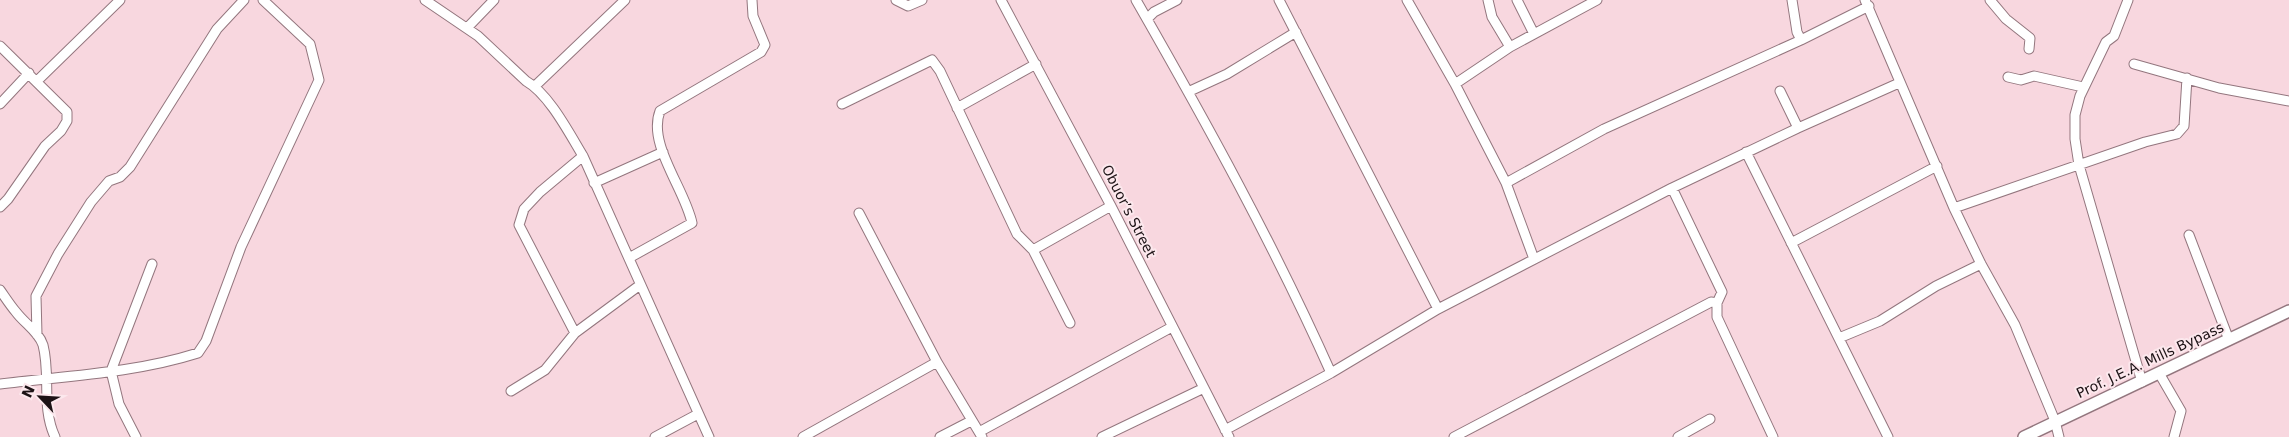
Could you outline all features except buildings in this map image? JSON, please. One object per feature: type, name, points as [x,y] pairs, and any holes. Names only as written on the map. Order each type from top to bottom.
[{"type":"street","points":[[37,82],[120,0]]},
{"type":"street","points":[[38,335],[36,296],[58,254],[92,202],[109,181],[120,177],[130,166],[217,29],[244,0]]},
{"type":"street","points":[[0,384],[111,371],[178,360],[198,353],[206,341],[241,247],[319,80],[310,44],[262,0]]},
{"type":"street","points":[[425,0],[478,36],[526,81],[535,86],[559,116],[583,156],[709,437]]},
{"type":"street","points":[[467,28],[494,0]]},
{"type":"street","points":[[535,86],[625,0]]},
{"type":"street","points":[[628,258],[692,222],[663,152],[656,121],[660,110],[761,52],[764,45],[752,16],[752,0]]},
{"type":"street","points":[[896,0],[908,6],[922,0]]},
{"type":"street","name":"Obuor’s Street","points":[[1001,0],[1111,206],[1227,433]]},
{"type":"street","points":[[1136,0],[1190,91],[1294,291],[1331,374]]},
{"type":"street","points":[[1147,19],[1154,12],[1177,0]]},
{"type":"street","points":[[1279,0],[1438,309]]},
{"type":"street","points":[[1407,0],[1506,183],[1534,259]]},
{"type":"street","points":[[1488,0],[1492,17],[1510,47]]},
{"type":"street","points":[[1517,0],[1534,34]]},
{"type":"street","points":[[1454,84],[1510,47],[1597,0]]},
{"type":"street","points":[[1792,0],[1797,32],[1801,40]]},
{"type":"street","points":[[1990,0],[2006,19],[2030,38],[2029,50]]},
{"type":"street","points":[[2128,0],[2114,36],[2106,42],[2083,87],[2075,116],[2075,139],[2079,164],[2142,382]]},
{"type":"street","points":[[1506,183],[1604,129],[1801,40],[1867,3],[1954,208],[1981,264],[2015,325],[2055,421],[2059,437]]},
{"type":"street","points":[[1190,91],[1227,74],[1296,32]]},
{"type":"street","points":[[0,46],[68,112],[67,121],[61,131],[45,146],[8,200],[0,207]]},
{"type":"street","points":[[842,104],[932,60],[940,71],[1017,234],[1033,250],[1070,323]]},
{"type":"street","points":[[957,108],[1036,64]]},
{"type":"street","points":[[2134,64],[2219,88],[2289,102]]},
{"type":"street","points":[[0,104],[29,73]]},
{"type":"street","points":[[2008,77],[2021,80],[2034,76],[2083,87]]},
{"type":"street","points":[[1954,208],[2145,142],[2176,134],[2184,126],[2187,78]]},
{"type":"street","points":[[1227,433],[1331,374],[1438,309],[1534,259],[1746,152],[1900,83]]},
{"type":"street","points":[[1780,91],[1798,128]]},
{"type":"street","points":[[594,183],[663,152]]},
{"type":"street","points":[[1746,152],[1888,437]]},
{"type":"street","points":[[575,333],[519,225],[524,210],[540,192],[583,156]]},
{"type":"street","points":[[1791,243],[1936,166]]},
{"type":"street","points":[[1672,188],[1722,292],[1717,303],[1717,317],[1773,437]]},
{"type":"street","points":[[1033,250],[1111,206]]},
{"type":"street","points":[[859,213],[937,362],[970,421],[980,435],[1172,327]]},
{"type":"street","points":[[2188,235],[2229,340]]},
{"type":"street","points":[[136,437],[119,404],[111,371],[152,264]]},
{"type":"street","points":[[1839,338],[1880,321],[1936,286],[1981,264]]},
{"type":"street","points":[[511,391],[544,370],[575,333],[640,284]]},
{"type":"street","points":[[0,290],[16,313],[38,335],[43,344],[47,379],[46,412],[55,437]]},
{"type":"street","points":[[1454,437],[1711,302],[1717,303]]},
{"type":"street","name":"Prof. J.E.A. Mills Bypass","points":[[2024,437],[2289,311]]},
{"type":"street","points":[[803,437],[937,362]]},
{"type":"street","points":[[2159,373],[2181,411],[2174,437]]},
{"type":"street","points":[[1102,437],[1204,388]]},
{"type":"street","points":[[655,437],[698,414]]},
{"type":"street","points":[[1678,437],[1710,419]]},
{"type":"street","points":[[940,437],[970,421]]}]
